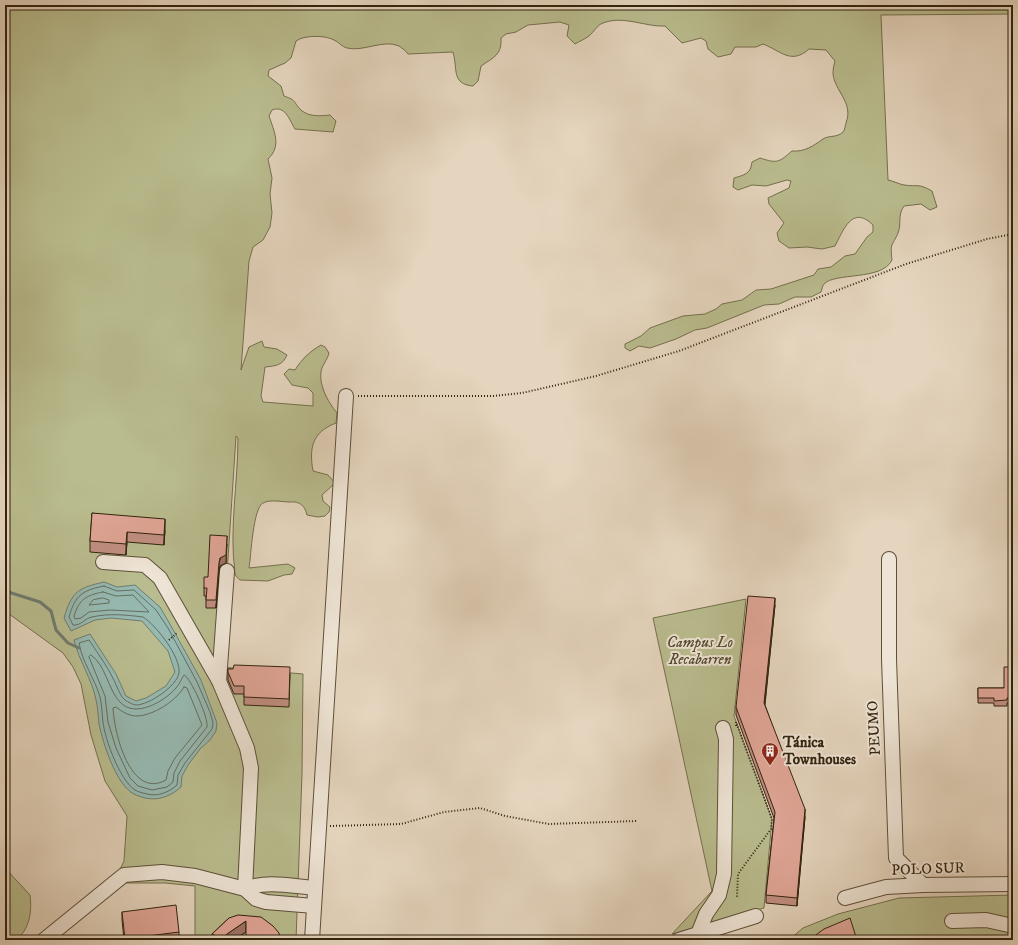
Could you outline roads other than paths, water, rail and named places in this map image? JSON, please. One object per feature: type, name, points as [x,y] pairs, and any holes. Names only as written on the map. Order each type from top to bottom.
[{"type":"street","points":[[312,940],[346,396]]},
{"type":"street","name":"PEUMO","points":[[889,559],[889,659],[896,858],[923,885]]},
{"type":"street","points":[[103,562],[145,565],[160,578],[219,681],[247,748],[251,768],[244,889]]},
{"type":"street","points":[[219,681],[227,570]]},
{"type":"street","points":[[698,934],[706,914],[718,895],[724,874],[724,734]]},
{"type":"street","points":[[44,940],[124,875],[162,872],[195,876],[244,889],[256,899],[266,902],[314,906]]},
{"type":"street","points":[[244,889],[266,884],[315,888]]},
{"type":"street","name":"POLO SUR","points":[[845,898],[886,887],[1013,884]]},
{"type":"street","points":[[679,940],[756,916]]},
{"type":"street","points":[[952,921],[986,920],[1013,926]]},
{"type":"water","points":[[104,582],[117,587],[135,585],[160,607],[201,680],[217,723],[216,731],[210,740],[200,749],[188,765],[182,776],[181,787],[164,797],[150,799],[135,795],[127,789],[116,773],[111,763],[101,732],[94,692],[74,640],[90,634],[116,674],[126,696],[136,701],[146,698],[166,686],[175,672],[168,651],[142,621],[111,618],[95,620],[71,631],[64,618],[73,596],[77,592],[88,586]]},
{"type":"waterway","points":[[5,591],[40,602],[51,611],[56,630],[68,643],[79,648]]},
{"type":"place","name":"Tánica Townhouses","points":[[770,766]]},
{"type":"park label","name":"Campus Lo Recabarren","points":[[700,650]]}]
